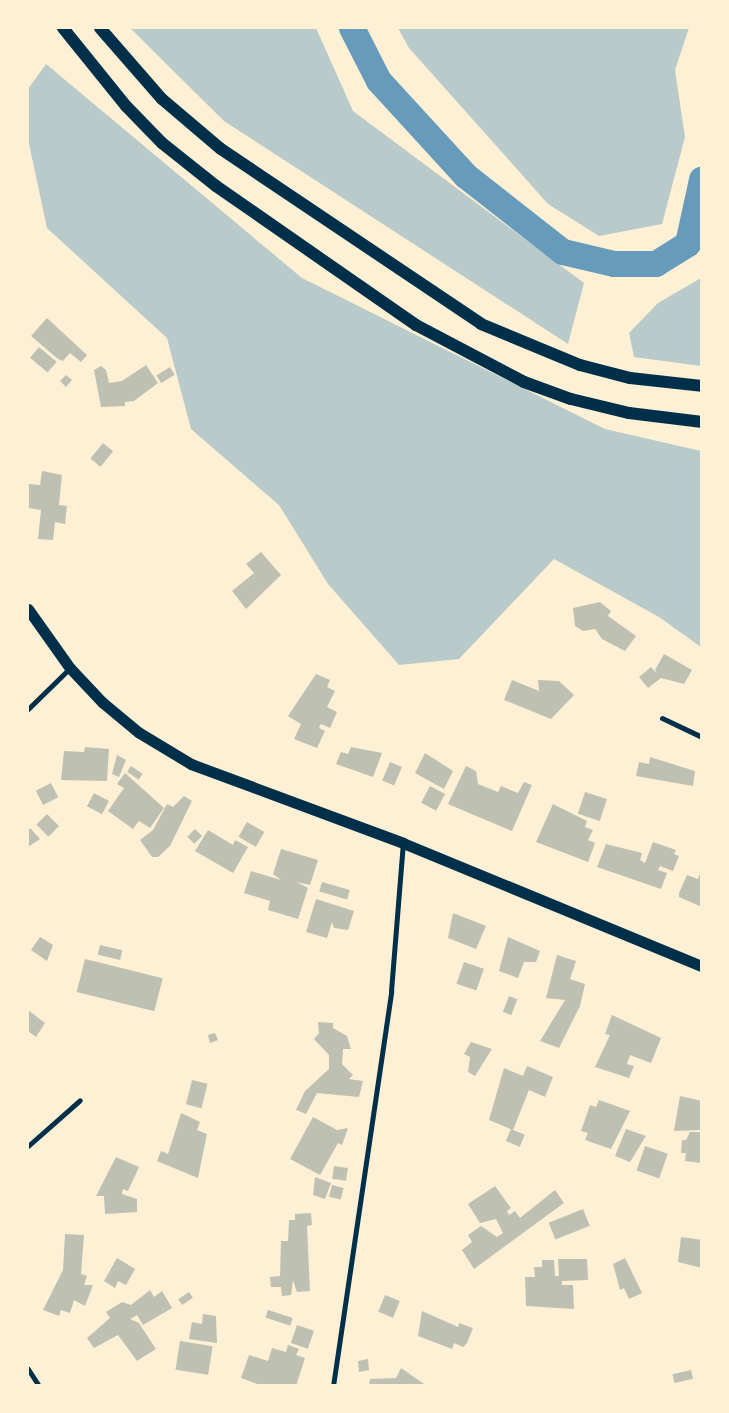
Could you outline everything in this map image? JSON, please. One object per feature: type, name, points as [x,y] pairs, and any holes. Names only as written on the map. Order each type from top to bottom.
[{"type":"highway","points":[[63,28],[126,106],[162,143],[216,186],[416,325],[498,370],[571,399],[629,413],[702,422]]},
{"type":"highway","points":[[100,28],[162,99],[221,149],[481,324],[580,365],[630,378],[702,386]]},
{"type":"main road","points":[[28,609],[70,668],[138,732],[191,764],[403,843],[702,966]]},
{"type":"street","points":[[28,709],[70,668]]},
{"type":"street","points":[[662,718],[702,736]]},
{"type":"street","points":[[334,1386],[391,991],[403,843]]},
{"type":"street","points":[[28,1146],[80,1100]]},
{"type":"street","points":[[28,1369],[39,1386]]},
{"type":"shaded area","points":[[130,28],[316,28],[353,111],[584,283],[568,344],[224,121]]},
{"type":"shaded area","points":[[398,28],[689,28],[675,70],[685,137],[662,224],[599,236],[548,204],[409,48]]},
{"type":"shaded area","points":[[46,64],[302,278],[605,429],[701,451],[701,647],[659,617],[554,559],[459,659],[399,665],[328,584],[279,505],[191,429],[167,338],[47,228],[28,139],[28,89]]},
{"type":"shaded area","points":[[701,278],[701,366],[634,357],[629,333],[658,303]]},
{"type":"building","points":[[47,318],[87,355],[81,362],[70,353],[63,361],[58,359],[31,336]]},
{"type":"building","points":[[39,347],[57,362],[48,373],[30,358]]},
{"type":"building","points":[[146,365],[158,383],[134,401],[125,402],[125,406],[101,407],[94,370],[101,366],[106,370],[109,383],[122,381]]},
{"type":"building","points":[[170,367],[175,375],[161,383],[156,375]]},
{"type":"building","points":[[66,375],[72,380],[66,387],[60,381]]},
{"type":"building","points":[[103,443],[113,451],[101,467],[90,459]]},
{"type":"building","points":[[42,471],[62,475],[59,505],[67,506],[65,524],[55,522],[53,540],[38,539],[41,510],[28,508],[28,484],[40,485]]},
{"type":"building","points":[[261,552],[281,575],[246,609],[232,591],[254,573],[246,564]]},
{"type":"building","points":[[600,602],[611,611],[608,616],[636,636],[625,651],[602,639],[595,629],[583,631],[575,626],[573,608]]},
{"type":"building","points":[[664,654],[692,670],[684,684],[661,678],[648,688],[639,677],[651,667],[657,674],[655,670]]},
{"type":"building","points":[[316,674],[330,680],[327,687],[335,691],[327,707],[337,712],[330,728],[321,724],[319,728],[325,731],[317,748],[294,739],[301,724],[288,716]]},
{"type":"building","points":[[512,680],[539,691],[538,680],[559,681],[574,695],[551,719],[504,700]]},
{"type":"building","points":[[85,747],[109,749],[107,781],[61,780],[64,751],[84,752]]},
{"type":"building","points":[[351,747],[382,753],[373,777],[336,764],[341,752],[348,754]]},
{"type":"building","points":[[425,753],[453,771],[444,789],[415,773]]},
{"type":"building","points":[[117,755],[126,760],[119,777],[112,774]]},
{"type":"building","points":[[650,757],[695,771],[693,786],[636,776],[639,762],[649,764]]},
{"type":"building","points":[[390,762],[402,767],[394,785],[382,780]]},
{"type":"building","points":[[131,766],[143,774],[139,780],[127,772]]},
{"type":"building","points":[[466,766],[476,771],[478,784],[498,792],[501,786],[518,793],[524,782],[532,785],[512,831],[448,804]]},
{"type":"building","points":[[125,773],[164,808],[150,828],[139,821],[133,829],[108,811],[124,788],[117,784]]},
{"type":"building","points":[[51,783],[58,797],[43,805],[36,791]]},
{"type":"building","points":[[430,786],[445,794],[436,811],[421,803]]},
{"type":"building","points":[[585,792],[607,799],[600,821],[578,814]]},
{"type":"building","points":[[94,793],[109,801],[102,814],[87,806]]},
{"type":"building","points":[[184,796],[192,801],[170,846],[158,857],[152,857],[140,840],[153,830],[167,804],[173,807]]},
{"type":"building","points":[[553,804],[587,821],[585,827],[593,830],[588,840],[595,843],[588,862],[536,842]]},
{"type":"building","points":[[47,814],[59,826],[48,837],[36,825]]},
{"type":"building","points":[[247,822],[264,832],[256,847],[238,837]]},
{"type":"building","points":[[30,828],[40,839],[28,847],[28,830]]},
{"type":"building","points":[[195,829],[202,836],[194,844],[187,837]]},
{"type":"building","points":[[208,830],[233,845],[235,840],[248,847],[233,873],[195,851]]},
{"type":"building","points":[[653,842],[676,850],[674,854],[679,856],[673,871],[660,866],[658,870],[667,873],[661,889],[597,867],[606,844],[642,853],[640,860],[645,863]]},
{"type":"building","points":[[281,849],[318,860],[310,885],[297,882],[308,888],[298,919],[268,910],[270,901],[244,893],[251,871],[281,880],[273,874]]},
{"type":"building","points":[[701,870],[702,907],[679,897],[687,875],[698,879]]},
{"type":"building","points":[[322,882],[350,890],[347,900],[319,892]]},
{"type":"building","points":[[316,899],[354,911],[348,930],[334,928],[332,922],[327,938],[306,932]]},
{"type":"building","points":[[453,913],[486,926],[476,949],[448,938]]},
{"type":"building","points":[[40,937],[53,945],[47,961],[31,950]]},
{"type":"building","points":[[508,937],[540,951],[536,962],[524,962],[518,978],[499,971]]},
{"type":"building","points":[[100,945],[122,950],[120,960],[98,955]]},
{"type":"building","points":[[557,955],[576,961],[570,979],[585,984],[580,1006],[559,1048],[540,1041],[565,1000],[546,998]]},
{"type":"building","points":[[85,959],[163,978],[154,1011],[77,992]]},
{"type":"building","points":[[464,962],[484,969],[476,991],[457,984]]},
{"type":"building","points":[[509,996],[517,999],[511,1015],[503,1012]]},
{"type":"building","points":[[28,1010],[45,1023],[36,1037],[28,1031]]},
{"type":"building","points":[[612,1015],[661,1038],[651,1063],[630,1055],[627,1064],[634,1066],[629,1078],[595,1067],[610,1035],[605,1034]]},
{"type":"building","points":[[318,1022],[333,1023],[333,1028],[347,1036],[351,1049],[343,1049],[342,1064],[353,1075],[349,1079],[363,1081],[359,1097],[317,1093],[306,1114],[296,1110],[305,1091],[329,1069],[329,1055],[314,1039],[319,1033]]},
{"type":"building","points":[[215,1033],[218,1040],[210,1043],[208,1035]]},
{"type":"building","points":[[471,1042],[492,1049],[475,1076],[468,1072],[470,1057],[464,1054]]},
{"type":"building","points":[[527,1066],[553,1077],[545,1097],[529,1090],[513,1130],[489,1120],[504,1068],[523,1076]]},
{"type":"building","points":[[192,1080],[208,1084],[201,1108],[186,1104]]},
{"type":"building","points":[[680,1096],[702,1101],[700,1130],[674,1131]]},
{"type":"building","points":[[599,1100],[630,1111],[611,1149],[585,1140],[588,1133],[581,1131],[590,1105],[596,1107]]},
{"type":"building","points":[[181,1113],[200,1122],[197,1130],[207,1134],[198,1178],[157,1161],[161,1151],[168,1154]]},
{"type":"building","points":[[313,1117],[337,1130],[348,1128],[342,1145],[338,1143],[320,1175],[290,1159]]},
{"type":"building","points":[[511,1129],[525,1135],[520,1147],[506,1141]]},
{"type":"building","points":[[626,1129],[646,1136],[630,1162],[615,1156]]},
{"type":"building","points":[[690,1132],[701,1132],[702,1163],[685,1161],[686,1153],[681,1153],[682,1140],[686,1140]]},
{"type":"building","points":[[645,1146],[668,1154],[659,1178],[637,1171]]},
{"type":"building","points":[[116,1157],[139,1167],[128,1191],[123,1189],[122,1194],[137,1199],[137,1212],[105,1214],[104,1196],[96,1196]]},
{"type":"building","points":[[334,1166],[348,1168],[346,1181],[332,1179]]},
{"type":"building","points":[[315,1177],[331,1183],[325,1199],[313,1195]]},
{"type":"building","points":[[332,1185],[344,1188],[341,1200],[329,1197]]},
{"type":"building","points":[[495,1186],[511,1208],[507,1211],[509,1215],[515,1211],[520,1218],[555,1190],[564,1203],[474,1269],[462,1250],[472,1242],[468,1235],[481,1226],[497,1237],[503,1233],[496,1219],[480,1223],[468,1204]]},
{"type":"building","points":[[583,1209],[590,1226],[555,1240],[549,1223]]},
{"type":"building","points":[[311,1213],[312,1225],[307,1226],[310,1291],[297,1292],[293,1280],[291,1295],[282,1296],[281,1287],[271,1287],[270,1277],[280,1276],[281,1241],[288,1241],[289,1220],[295,1220],[295,1214]]},
{"type":"building","points":[[65,1234],[84,1235],[81,1274],[87,1276],[84,1285],[93,1285],[85,1306],[74,1300],[70,1313],[61,1310],[59,1316],[43,1310],[63,1270]]},
{"type":"building","points":[[681,1237],[702,1240],[702,1268],[678,1262]]},
{"type":"building","points":[[117,1258],[135,1269],[126,1285],[118,1281],[115,1288],[104,1281]]},
{"type":"building","points":[[625,1258],[642,1293],[629,1299],[624,1288],[620,1290],[613,1264]]},
{"type":"building","points":[[558,1259],[587,1259],[588,1280],[562,1281],[562,1285],[573,1285],[574,1309],[526,1306],[525,1277],[535,1277],[534,1267],[542,1267],[542,1260],[554,1260],[555,1276],[559,1276]]},
{"type":"building","points":[[150,1290],[154,1297],[162,1291],[172,1308],[143,1325],[137,1315],[130,1319],[139,1323],[156,1349],[137,1361],[118,1335],[94,1348],[87,1338],[110,1318],[106,1312],[122,1302],[131,1305]]},
{"type":"building","points":[[189,1292],[193,1298],[182,1305],[178,1299]]},
{"type":"building","points":[[385,1295],[400,1301],[393,1318],[378,1312]]},
{"type":"building","points":[[268,1310],[293,1318],[290,1326],[266,1318]]},
{"type":"building","points":[[422,1311],[458,1327],[459,1323],[473,1328],[467,1343],[463,1347],[454,1343],[452,1349],[418,1336]]},
{"type":"building","points":[[203,1314],[216,1316],[217,1343],[189,1339],[192,1322],[202,1324]]},
{"type":"building","points":[[297,1325],[314,1331],[308,1349],[291,1343]]},
{"type":"building","points":[[180,1341],[213,1346],[208,1375],[175,1370]]},
{"type":"building","points":[[288,1345],[299,1349],[296,1355],[305,1358],[296,1386],[263,1386],[241,1378],[249,1355],[268,1361],[272,1348],[286,1352]]},
{"type":"building","points":[[368,1359],[369,1370],[359,1372],[358,1361]]},
{"type":"building","points":[[401,1368],[427,1386],[369,1386],[370,1379],[396,1378]]},
{"type":"building","points":[[691,1370],[693,1379],[675,1383],[672,1374]]},
{"type":"waterway","points":[[352,28],[379,81],[466,176],[563,252],[614,264],[656,264],[688,244],[702,180]]}]
